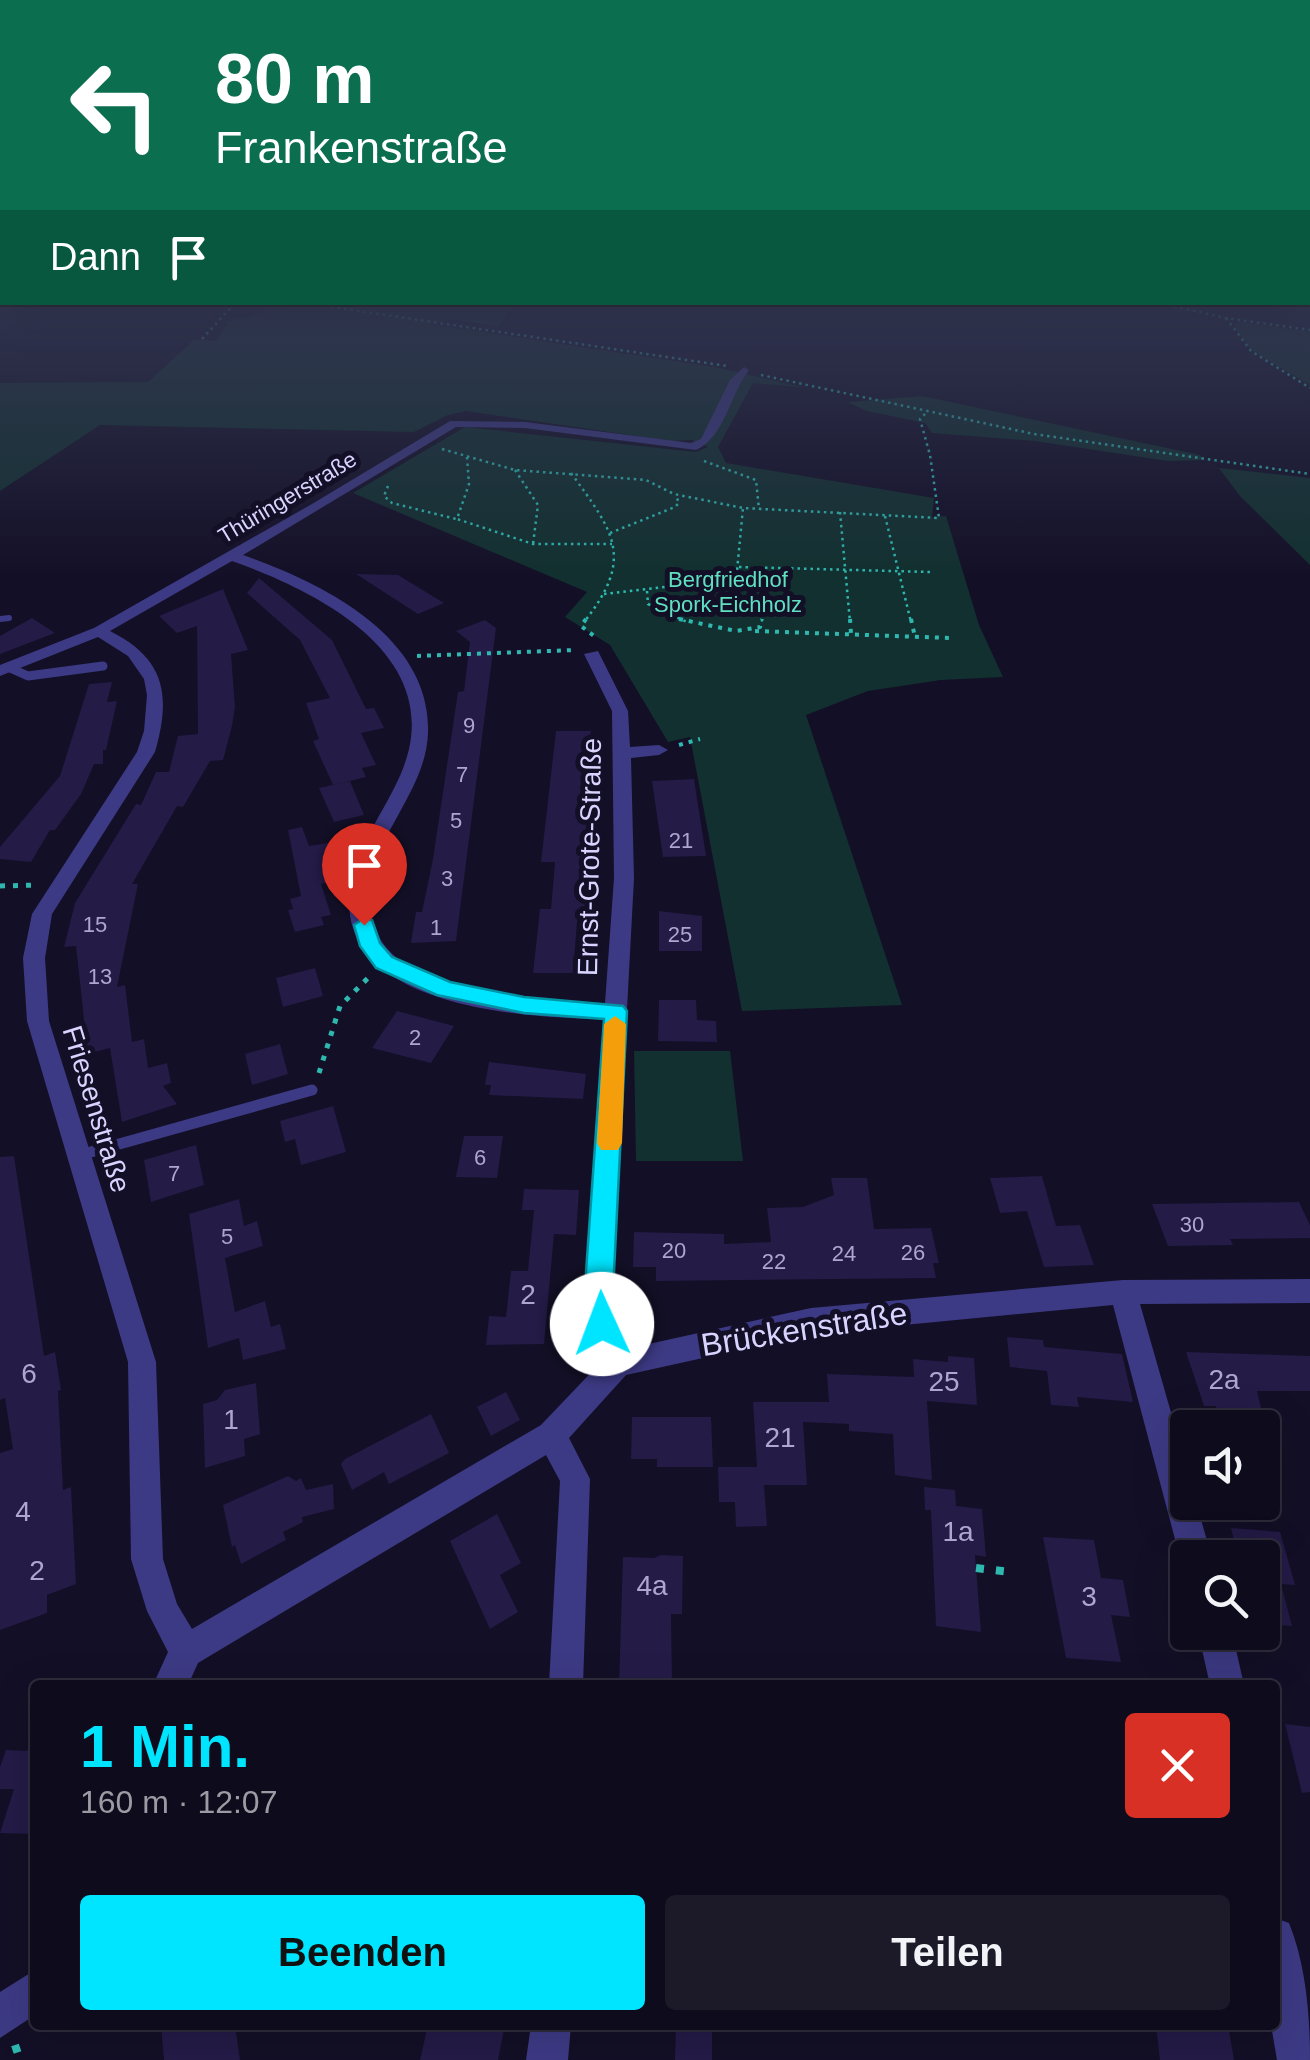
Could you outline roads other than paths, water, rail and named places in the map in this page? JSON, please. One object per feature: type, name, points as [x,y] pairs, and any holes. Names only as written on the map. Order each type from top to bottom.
[{"type":"street","name":"Thüringerstraße","points":[[5,670],[98,632],[454,423],[472,421],[692,447],[706,441],[732,386]]},
{"type":"street","points":[[232,556],[276,570],[325,594],[374,634],[412,682],[420,731],[415,755],[401,796],[373,842],[363,870],[358,905],[370,946],[384,962],[445,989],[492,1000],[577,1011],[616,1011]]},
{"type":"street","name":"Friesenstraße","points":[[98,632],[131,647],[145,661],[156,694],[154,728],[146,752],[42,914],[34,958],[38,1021],[142,1362],[147,1559],[163,1611],[186,1651]]},
{"type":"street","name":"Ernst-Grote-Straße","points":[[592,655],[620,712],[622,753],[624,878],[600,1272],[602,1324],[618,1364]]},
{"type":"street","points":[[622,753],[660,750]]},
{"type":"street","name":"Brückenstraße","points":[[618,1364],[812,1321],[1123,1292],[1310,1291]]},
{"type":"street","points":[[1123,1292],[1191,1540]]},
{"type":"street","points":[[172,1680],[186,1651],[552,1435],[618,1364]]},
{"type":"street","points":[[552,1435],[575,1479],[566,1680]]},
{"type":"street","points":[[1220,1650],[1226,1680]]},
{"type":"street","points":[[1280,1964],[1298,2060]]},
{"type":"street","points":[[0,2018],[30,1994]]},
{"type":"street","points":[[548,2060],[551,2030]]},
{"type":"lane","points":[[5,670],[28,676],[103,666]]},
{"type":"lane","points":[[80,1155],[312,1090]]},
{"type":"park label","name":"Bergfriedhof Spork-Eichholz","points":[[728,592]]}]
